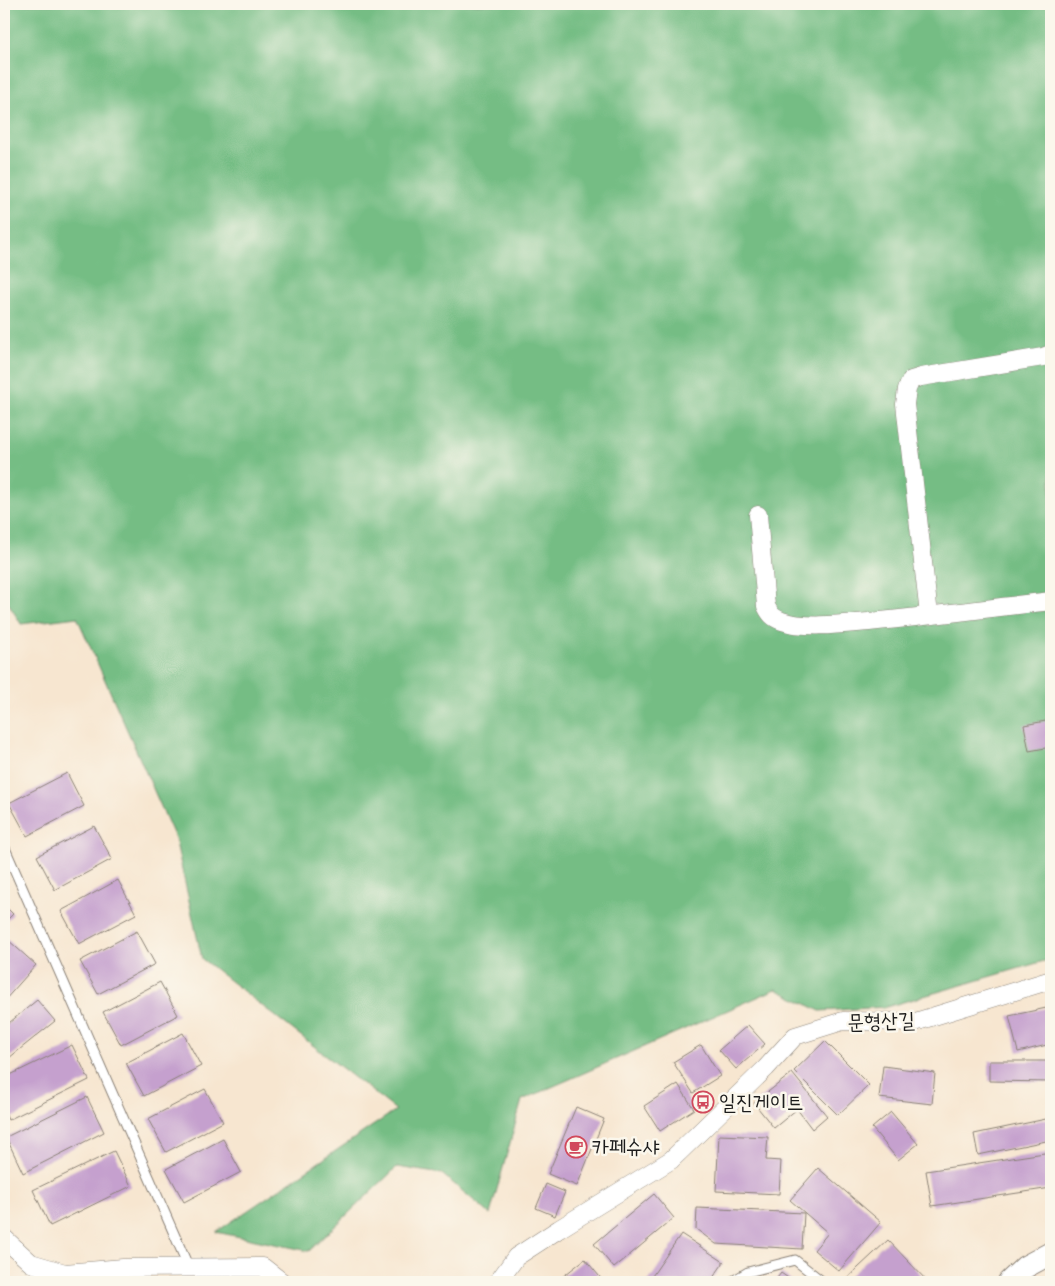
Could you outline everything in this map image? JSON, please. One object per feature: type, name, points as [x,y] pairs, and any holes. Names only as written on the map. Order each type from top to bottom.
[{"type":"street","points":[[930,615],[905,404],[906,388],[911,380],[921,377],[1043,357],[1051,354]]},
{"type":"street","points":[[758,515],[766,606],[771,616],[781,621],[795,624],[840,624],[1051,601]]},
{"type":"street","name":"문형산길","points":[[498,1282],[516,1257],[671,1160],[766,1068],[795,1036],[843,1021],[915,1022],[1051,980]]},
{"type":"street","points":[[4,1238],[31,1263],[65,1273],[122,1268],[263,1267],[282,1282]]},
{"type":"street","points":[[1009,1282],[1024,1267],[1051,1253]]},
{"type":"lane","points":[[4,846],[190,1268]]},
{"type":"lane","points":[[731,1282],[748,1272],[795,1260],[823,1282]]},
{"type":"green space","points":[[4,4],[1051,4],[1051,768],[1048,771],[1051,777],[1051,959],[886,1007],[820,1011],[776,989],[522,1100],[490,1214],[442,1174],[397,1167],[309,1251],[216,1232],[396,1110],[202,959],[175,838],[77,617],[21,624],[4,596]]},
{"type":"building","points":[[1051,720],[1051,747],[1029,751],[1024,725]]},
{"type":"building","points":[[67,773],[84,806],[27,836],[9,803]]},
{"type":"building","points":[[94,826],[112,859],[55,890],[37,856]]},
{"type":"building","points":[[118,880],[136,914],[79,944],[61,911]]},
{"type":"building","points":[[4,905],[13,914],[4,923]]},
{"type":"building","points":[[137,931],[155,964],[98,994],[80,961]]},
{"type":"building","points":[[7,939],[36,965],[4,1001],[4,943]]},
{"type":"building","points":[[160,982],[178,1015],[121,1045],[103,1012]]},
{"type":"building","points":[[37,1000],[55,1021],[4,1062],[4,1027]]},
{"type":"building","points":[[1051,1007],[1051,1044],[1018,1052],[1009,1016]]},
{"type":"building","points":[[748,1025],[765,1044],[736,1069],[719,1050]]},
{"type":"building","points":[[183,1033],[201,1066],[144,1096],[126,1063]]},
{"type":"building","points":[[825,1041],[869,1085],[838,1115],[794,1071]]},
{"type":"building","points":[[72,1045],[89,1080],[8,1120],[4,1111],[4,1078]]},
{"type":"building","points":[[701,1045],[720,1076],[693,1093],[673,1062]]},
{"type":"building","points":[[989,1061],[1051,1061],[1051,1082],[989,1081]]},
{"type":"building","points":[[883,1066],[935,1073],[932,1104],[879,1098]]},
{"type":"building","points":[[792,1073],[827,1116],[812,1129],[797,1109],[774,1128],[754,1103]]},
{"type":"building","points":[[678,1084],[694,1109],[660,1131],[644,1106]]},
{"type":"building","points":[[205,1089],[223,1122],[166,1152],[148,1119]]},
{"type":"building","points":[[87,1097],[104,1132],[23,1173],[6,1137]]},
{"type":"building","name":"카페슈샤","points":[[576,1107],[604,1119],[577,1186],[548,1174]]},
{"type":"building","points":[[891,1112],[918,1144],[898,1160],[872,1128]]},
{"type":"building","points":[[1051,1118],[1051,1140],[978,1155],[974,1134]]},
{"type":"building","points":[[719,1135],[768,1137],[766,1160],[781,1161],[779,1194],[716,1191]]},
{"type":"building","points":[[223,1139],[241,1172],[184,1202],[166,1169]]},
{"type":"building","points":[[114,1151],[131,1186],[50,1226],[33,1190]]},
{"type":"building","points":[[1051,1152],[1051,1188],[932,1206],[926,1171]]},
{"type":"building","points":[[818,1168],[881,1222],[839,1271],[814,1250],[828,1233],[790,1200]]},
{"type":"building","points":[[546,1184],[565,1192],[555,1216],[536,1208]]},
{"type":"building","points":[[654,1194],[674,1218],[614,1268],[594,1244]]},
{"type":"building","points":[[697,1208],[804,1213],[802,1249],[716,1244],[696,1229]]},
{"type":"building","points":[[681,1234],[724,1262],[710,1282],[648,1282]]},
{"type":"building","points":[[888,1240],[928,1282],[843,1282]]},
{"type":"building","points":[[585,1259],[604,1282],[556,1282]]},
{"type":"building","points":[[781,1273],[794,1282],[774,1282]]},
{"type":"place","name":"일진게이트","points":[[703,1102]]},
{"type":"place","name":"카페슈샤","points":[[576,1147]]}]
